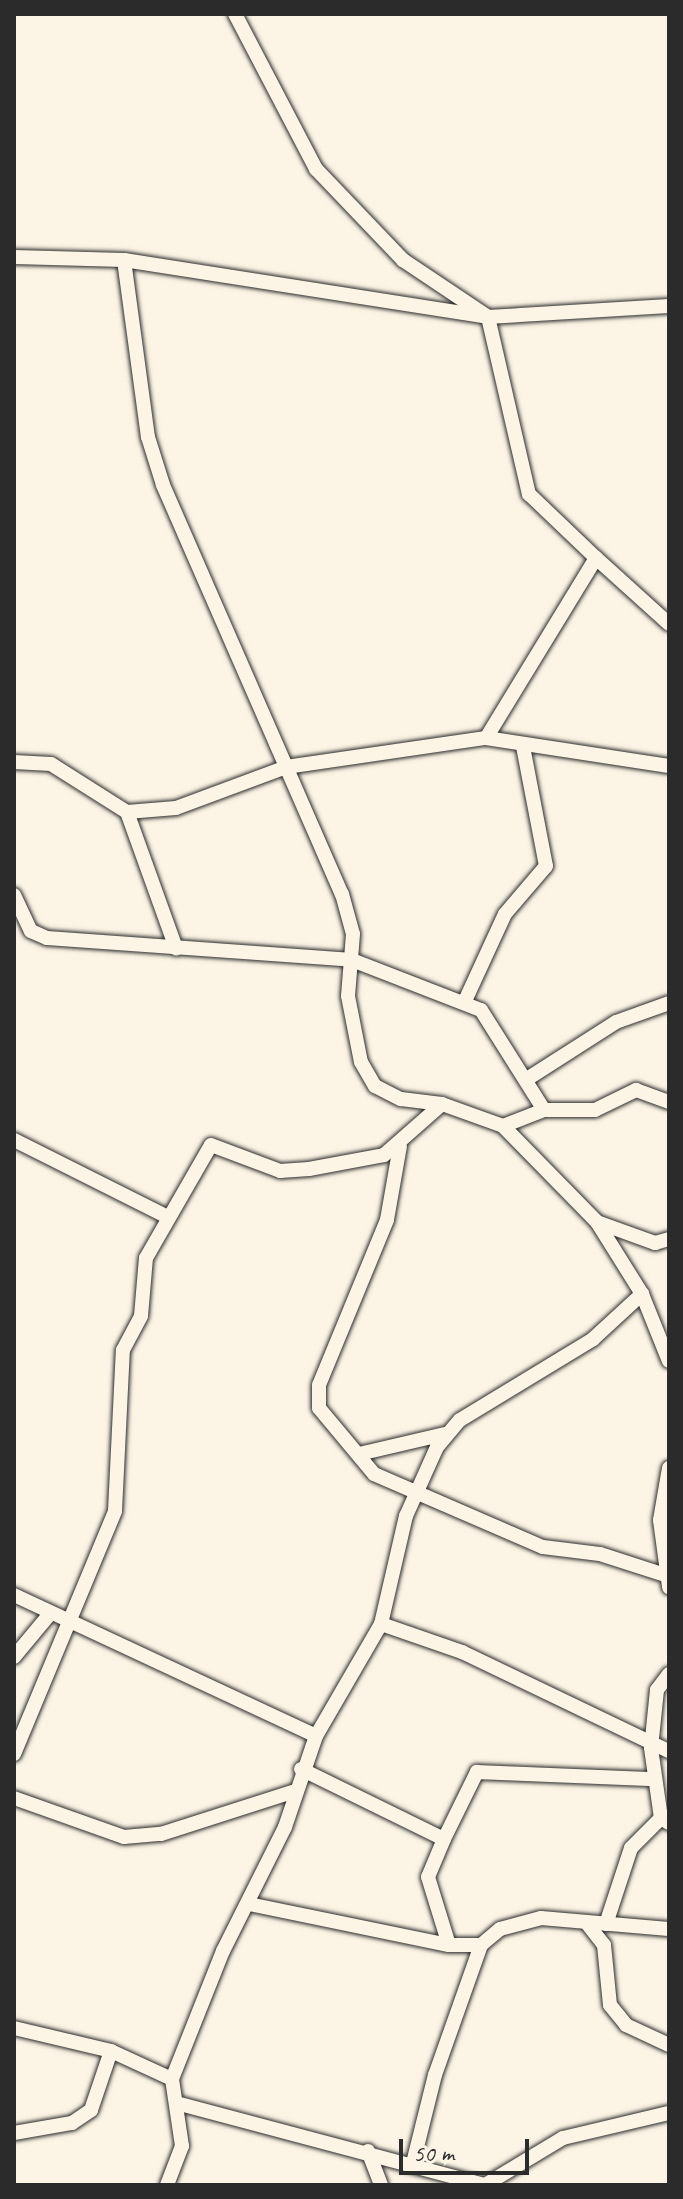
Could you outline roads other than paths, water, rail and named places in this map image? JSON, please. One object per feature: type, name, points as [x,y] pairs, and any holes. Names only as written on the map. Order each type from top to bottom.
[{"type":"street","points":[[235,14],[316,169],[403,260],[488,317],[529,494],[669,624]]},
{"type":"street","points":[[14,257],[124,260],[488,317],[669,306]]},
{"type":"street","points":[[124,260],[148,437],[163,485],[342,894],[352,960],[352,1030],[375,1086],[401,1099],[442,1104],[503,1126],[597,1222],[642,1294],[669,1361]]},
{"type":"street","points":[[486,738],[596,558]]},
{"type":"street","points":[[14,762],[51,764],[127,812],[176,808],[286,767],[486,738],[523,747],[669,766]]},
{"type":"street","points":[[464,1003],[505,914],[546,866],[523,747]]},
{"type":"street","points":[[127,812],[176,948]]},
{"type":"street","points":[[14,895],[31,931],[47,938],[352,960],[464,1003],[498,1026],[544,1110]]},
{"type":"street","points":[[527,1079],[616,1022],[669,1003]]},
{"type":"street","points":[[503,1126],[544,1110],[595,1110],[636,1090],[669,1102]]},
{"type":"street","points":[[14,1754],[67,1617],[115,1511],[123,1350],[141,1316],[146,1258],[166,1216],[211,1145],[280,1171],[400,1146],[442,1104]]},
{"type":"street","points":[[14,1140],[166,1216]]},
{"type":"street","points":[[400,1146],[387,1220],[319,1385],[319,1408],[374,1474],[543,1547],[600,1554],[667,1581],[660,1520],[669,1468]]},
{"type":"street","points":[[597,1222],[655,1243],[669,1239]]},
{"type":"street","points":[[359,1454],[445,1434],[593,1339],[642,1294]]},
{"type":"street","points":[[167,2185],[182,2146],[180,2104],[172,2079],[285,1827],[292,1792],[316,1736],[381,1624],[414,1493],[445,1434]]},
{"type":"street","points":[[14,1595],[49,1615],[67,1617],[316,1736]]},
{"type":"street","points":[[14,1657],[49,1615]]},
{"type":"street","points":[[381,1624],[462,1652],[651,1748],[669,1751]]},
{"type":"street","points":[[606,1924],[631,1848],[665,1821],[654,1779],[651,1748],[657,1690],[669,1674]]},
{"type":"street","points":[[301,1769],[444,1839]]},
{"type":"street","points":[[449,1945],[428,1877],[477,1772],[654,1779]]},
{"type":"street","points":[[14,1798],[124,1837],[161,1834],[292,1792]]},
{"type":"street","points":[[249,1904],[449,1945],[481,1945]]},
{"type":"street","points":[[413,2163],[435,2075],[481,1945],[500,1929],[541,1918],[669,1929]]},
{"type":"street","points":[[586,1922],[604,1945],[610,2005],[626,2025],[669,2045]]},
{"type":"street","points":[[14,2028],[111,2051],[172,2079]]},
{"type":"street","points":[[14,2133],[72,2123],[91,2110],[111,2051]]},
{"type":"street","points":[[180,2104],[413,2163],[462,2184],[485,2185],[563,2138],[669,2113]]},
{"type":"street","points":[[368,2151],[381,2185]]}]
